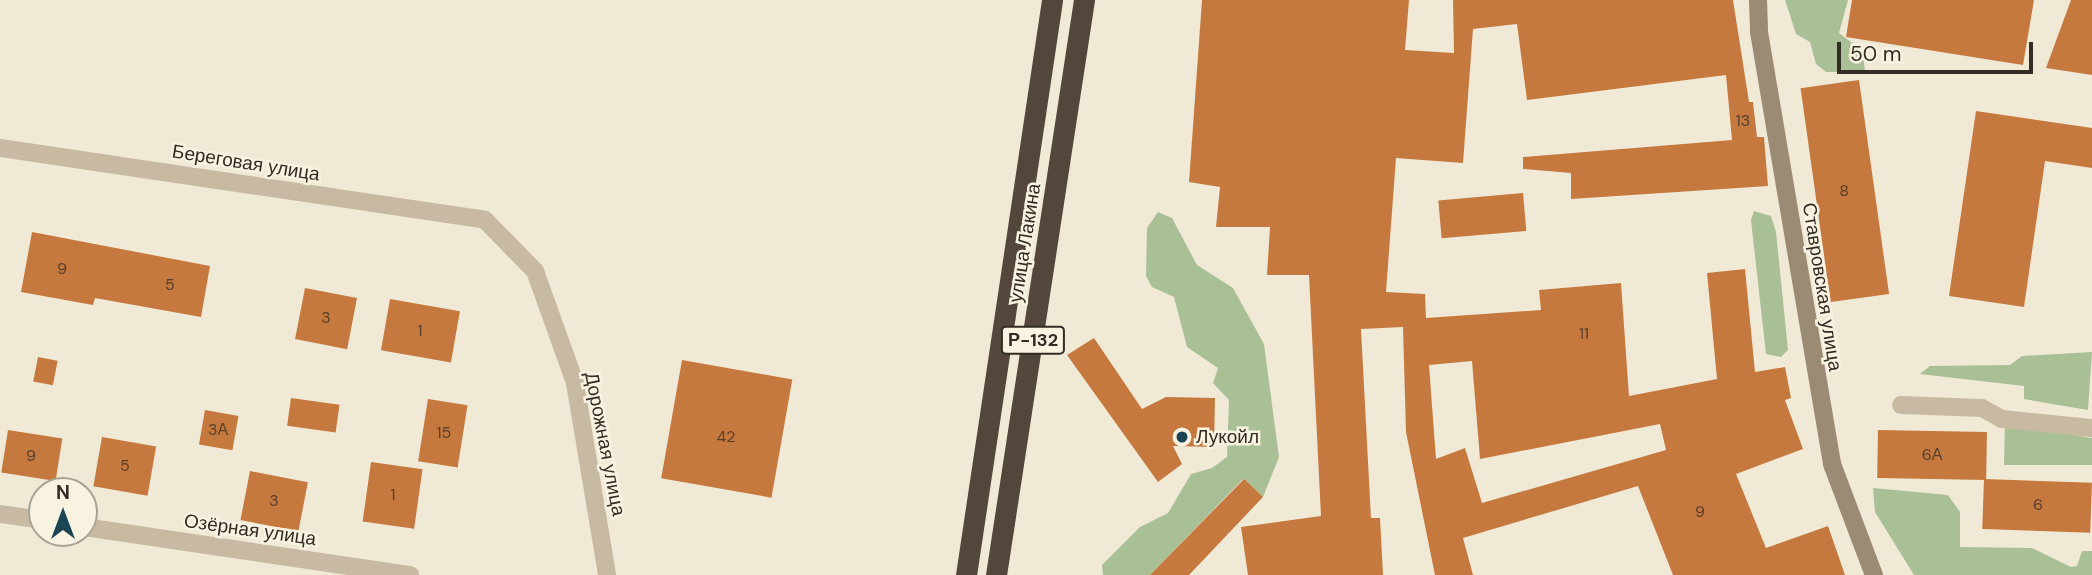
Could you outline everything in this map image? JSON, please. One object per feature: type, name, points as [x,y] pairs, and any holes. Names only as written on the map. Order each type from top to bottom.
[{"type":"highway","name":"улица Лакина","points":[[967,575],[1052,0]]},
{"type":"highway","name":"улица Лакина","points":[[996,575],[1084,0]]},
{"type":"street","name":"Ставровская улица","points":[[1758,0],[1762,52],[1832,464],[1874,575]]},
{"type":"street","name":"Береговая улица","points":[[0,148],[485,220]]},
{"type":"street","name":"Дорожная улица","points":[[485,220],[535,271],[575,383],[607,575]]},
{"type":"street","points":[[1901,405],[1982,408],[2002,419],[2092,428]]},
{"type":"street","points":[[0,514],[28,518]]},
{"type":"street","name":"Озёрная улица","points":[[98,529],[410,575]]},
{"type":"green space","points":[[1785,0],[1848,0],[1839,33],[1863,51],[1865,72],[1826,72],[1816,64],[1810,42],[1796,34]]},
{"type":"green space","points":[[1754,211],[1771,216],[1776,232],[1788,350],[1781,357],[1766,354],[1751,220]]},
{"type":"green space","points":[[1158,212],[1172,218],[1197,265],[1233,288],[1264,344],[1279,457],[1263,497],[1243,479],[1150,575],[1103,575],[1102,565],[1140,527],[1168,513],[1191,474],[1212,468],[1227,457],[1229,400],[1213,383],[1218,368],[1187,347],[1174,297],[1152,287],[1146,276],[1147,228]]},
{"type":"green space","points":[[2092,352],[2088,410],[2024,399],[2024,386],[1920,374],[1930,366],[2010,365],[2022,356]]},
{"type":"green space","points":[[2005,424],[2092,438],[2092,465],[2004,465]]},
{"type":"green space","points":[[1873,488],[1948,495],[1960,512],[1960,547],[2032,548],[2071,567],[2077,566],[2082,551],[2092,551],[2092,575],[1914,575],[1875,512]]},
{"type":"building","points":[[1202,0],[1409,0],[1405,50],[1454,53],[1453,0],[1733,0],[1749,102],[1753,102],[1757,137],[1764,137],[1768,186],[1571,199],[1571,173],[1523,169],[1523,157],[1732,140],[1726,75],[1527,100],[1517,24],[1473,29],[1463,163],[1396,158],[1386,292],[1425,294],[1426,318],[1541,310],[1539,290],[1621,283],[1629,396],[1717,379],[1707,273],[1745,269],[1755,372],[1785,367],[1791,398],[1785,400],[1803,449],[1736,474],[1766,548],[1828,526],[1845,575],[1673,575],[1638,486],[1463,538],[1473,575],[1435,575],[1406,432],[1403,327],[1361,329],[1371,518],[1380,518],[1383,575],[1248,575],[1241,527],[1321,516],[1309,275],[1267,275],[1270,227],[1216,227],[1220,187],[1189,182]],"holes":[[[1472,361],[1480,459],[1660,424],[1666,450],[1482,503],[1465,448],[1436,459],[1429,365]]]},
{"type":"building","points":[[1852,0],[2034,0],[2023,65],[1846,37]]},
{"type":"building","points":[[2071,0],[2092,0],[2092,75],[2046,68]]},
{"type":"building","points":[[1859,80],[1889,294],[1831,302],[1801,88]]},
{"type":"building","points":[[1976,111],[2092,128],[2092,168],[2045,161],[2024,307],[1949,296]]},
{"type":"building","points":[[1523,193],[1526,231],[1442,238],[1438,200]]},
{"type":"building","points":[[32,232],[210,266],[201,317],[95,298],[93,305],[21,292]]},
{"type":"building","points":[[305,288],[357,298],[347,349],[295,339]]},
{"type":"building","points":[[390,299],[460,311],[451,363],[381,350]]},
{"type":"building","points":[[1094,338],[1142,409],[1166,397],[1215,398],[1214,447],[1173,446],[1182,464],[1158,482],[1067,355]]},
{"type":"building","points":[[38,357],[58,361],[53,385],[33,382]]},
{"type":"building","points":[[682,360],[792,379],[771,498],[661,478]]},
{"type":"building","points":[[291,398],[340,405],[336,433],[287,426]]},
{"type":"building","points":[[428,399],[468,405],[458,467],[418,461]]},
{"type":"building","points":[[205,410],[238,416],[232,450],[199,444]]},
{"type":"building","points":[[8,430],[62,439],[56,477],[30,477],[1,472]]},
{"type":"building","points":[[1878,430],[1987,432],[1986,480],[1877,478]]},
{"type":"building","points":[[102,437],[156,447],[147,496],[98,487],[98,477],[95,477]]},
{"type":"building","points":[[371,462],[422,469],[414,529],[363,521]]},
{"type":"building","points":[[250,471],[308,482],[298,531],[240,520]]},
{"type":"building","points":[[1244,479],[1263,497],[1189,575],[1150,575]]},
{"type":"building","points":[[1984,479],[2092,483],[2090,533],[1982,529]]},
{"type":"place","name":"Лукойл","points":[[1182,437]]}]
